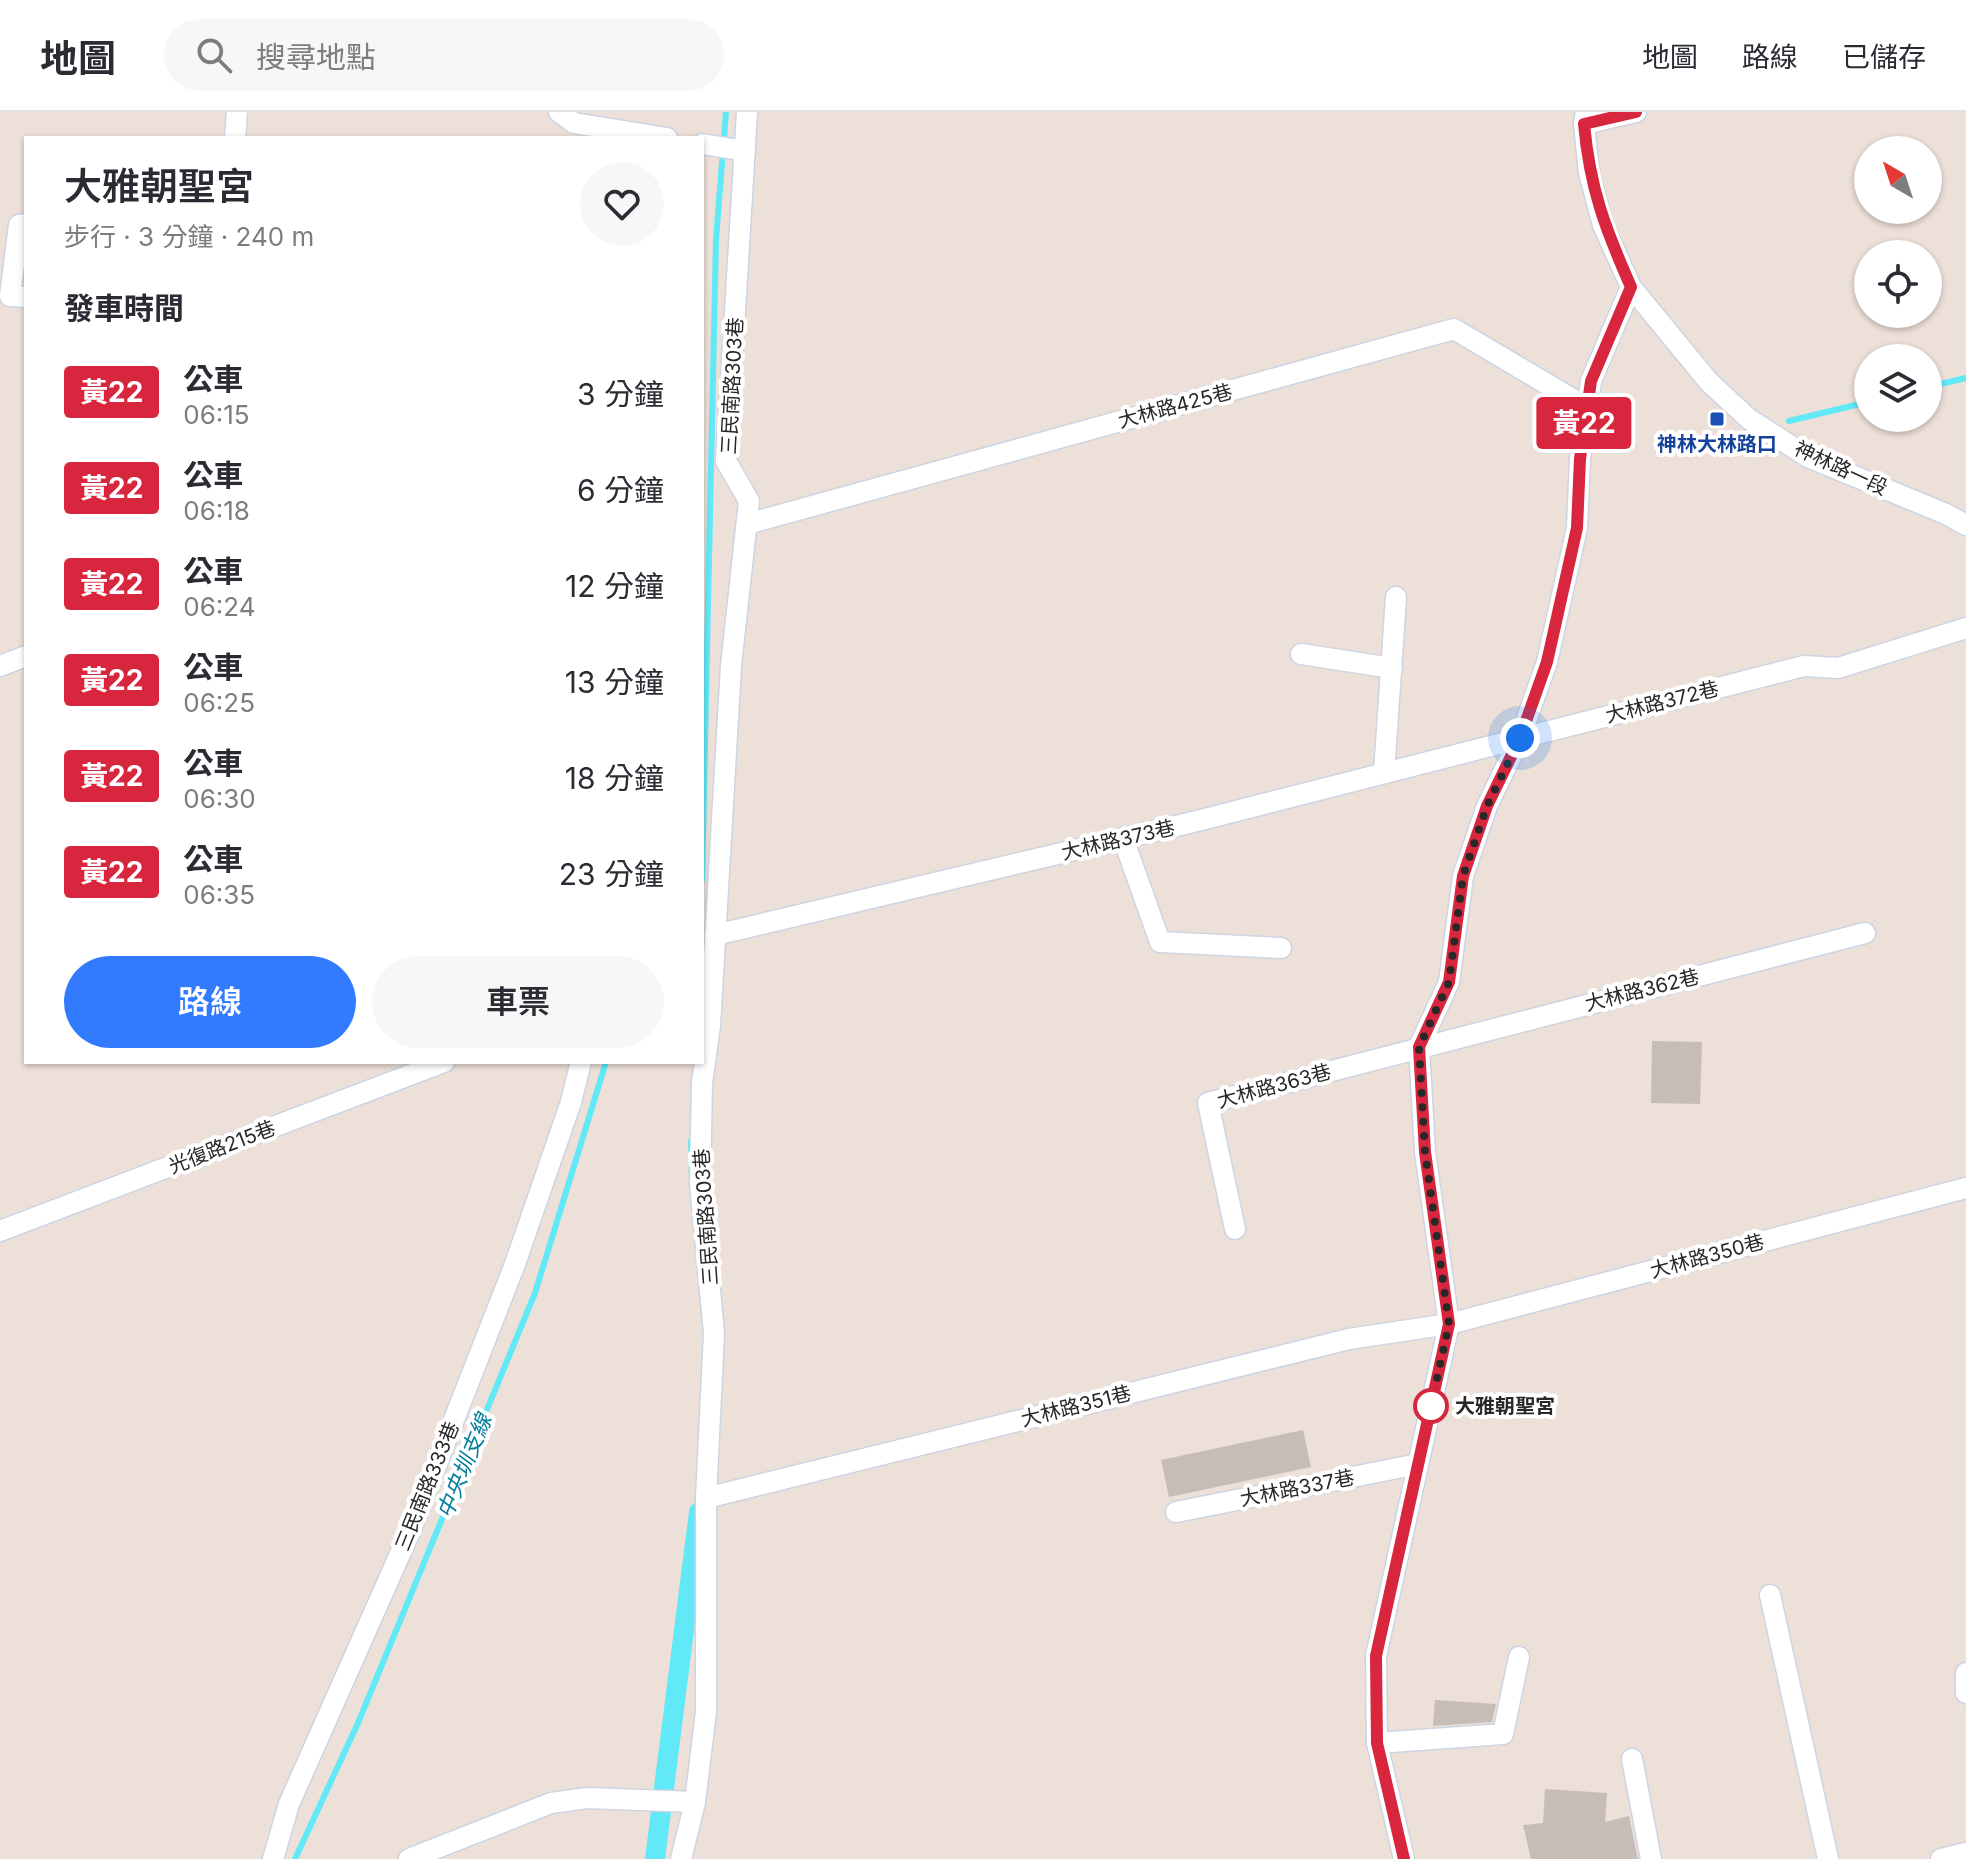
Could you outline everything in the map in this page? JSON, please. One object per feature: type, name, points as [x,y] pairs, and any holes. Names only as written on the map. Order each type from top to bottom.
[{"type":"street","points":[[235,136],[237,112]]},
{"type":"street","points":[[559,112],[574,123],[655,136]]},
{"type":"street","name":"三民南路303巷","points":[[681,1859],[694,1802],[706,1712],[706,1498],[714,1333],[700,1170],[702,1083],[710,1026],[731,666],[749,501],[726,461],[747,112]]},
{"type":"street","points":[[1585,118],[1636,112]]},
{"type":"street","name":"神林路一段","points":[[1585,118],[1589,173],[1603,225],[1631,287],[1709,382],[1749,419],[1808,457],[1966,525]]},
{"type":"street","points":[[704,144],[745,151]]},
{"type":"street","points":[[24,224],[19,225],[10,296],[24,297]]},
{"type":"street","points":[[1404,1859],[1377,1743],[1376,1656],[1449,1324],[1425,1152],[1419,1047],[1449,982],[1463,876],[1487,806],[1520,738],[1547,662],[1577,528],[1586,407],[1591,381],[1631,287]]},
{"type":"street","name":"大林路425巷","points":[[747,524],[1454,329],[1586,407]]},
{"type":"street","points":[[1384,773],[1396,597]]},
{"type":"street","name":"大林路372巷","points":[[1520,738],[1804,666],[1838,668],[1966,628]]},
{"type":"street","points":[[1301,654],[1392,668]]},
{"type":"street","points":[[0,666],[24,657]]},
{"type":"street","name":"大林路373巷","points":[[715,935],[1123,838],[1520,738]]},
{"type":"street","points":[[1123,838],[1160,942],[1281,948]]},
{"type":"street","name":"大林路362巷","points":[[1419,1047],[1865,933]]},
{"type":"street","name":"大林路363巷","points":[[1235,1229],[1208,1103],[1419,1047]]},
{"type":"street","name":"光復路215巷","points":[[0,1231],[439,1064]]},
{"type":"street","name":"三民南路333巷","points":[[273,1859],[289,1804],[412,1527],[515,1264],[571,1102],[580,1064]]},
{"type":"street","name":"大林路350巷","points":[[1449,1324],[1966,1188]]},
{"type":"street","name":"大林路351巷","points":[[706,1498],[1349,1339],[1449,1324]]},
{"type":"street","name":"大林路337巷","points":[[1176,1512],[1418,1464]]},
{"type":"street","points":[[1770,1595],[1828,1859]]},
{"type":"street","points":[[1377,1743],[1503,1734],[1519,1657]]},
{"type":"street","points":[[1966,1673],[1966,1693]]},
{"type":"street","points":[[1632,1759],[1651,1859]]},
{"type":"street","points":[[409,1859],[551,1803],[587,1798],[694,1802]]},
{"type":"street","points":[[1941,1859],[1966,1853]]},
{"type":"building","points":[[1652,1041],[1702,1042],[1700,1104],[1651,1103]]},
{"type":"building","points":[[1303,1430],[1311,1467],[1169,1497],[1161,1460]]},
{"type":"building","points":[[1435,1700],[1496,1704],[1492,1722],[1433,1726]]},
{"type":"building","points":[[1545,1789],[1607,1793],[1605,1822],[1629,1816],[1638,1859],[1531,1859],[1523,1825],[1543,1823]]},
{"type":"waterway","points":[[704,788],[716,239],[726,112]]},
{"type":"waterway","points":[[1942,384],[1966,378]]},
{"type":"waterway","points":[[1789,421],[1854,405]]},
{"type":"waterway","name":"中央圳支線","points":[[295,1859],[358,1723],[535,1293],[605,1064]]},
{"type":"waterway","points":[[691,1141],[692,1182]]},
{"type":"waterway","points":[[655,1859],[699,1512]]},
{"type":"bus line","name":"黃22","points":[[1404,1859],[1377,1743],[1376,1656],[1449,1324],[1425,1152],[1419,1047],[1449,982],[1463,876],[1487,806],[1520,738],[1547,662],[1577,528],[1580,459],[1591,381],[1631,287],[1603,225],[1589,173],[1584,124],[1636,112]]},
{"type":"place","name":"神林大林路口","points":[[1717,419]]},
{"type":"place","name":"大雅朝聖宮","points":[[1431,1406]]},
{"type":"route","points":[[1431,1406],[1449,1324],[1425,1152],[1419,1047],[1449,982],[1463,876],[1487,806],[1520,738]]}]
